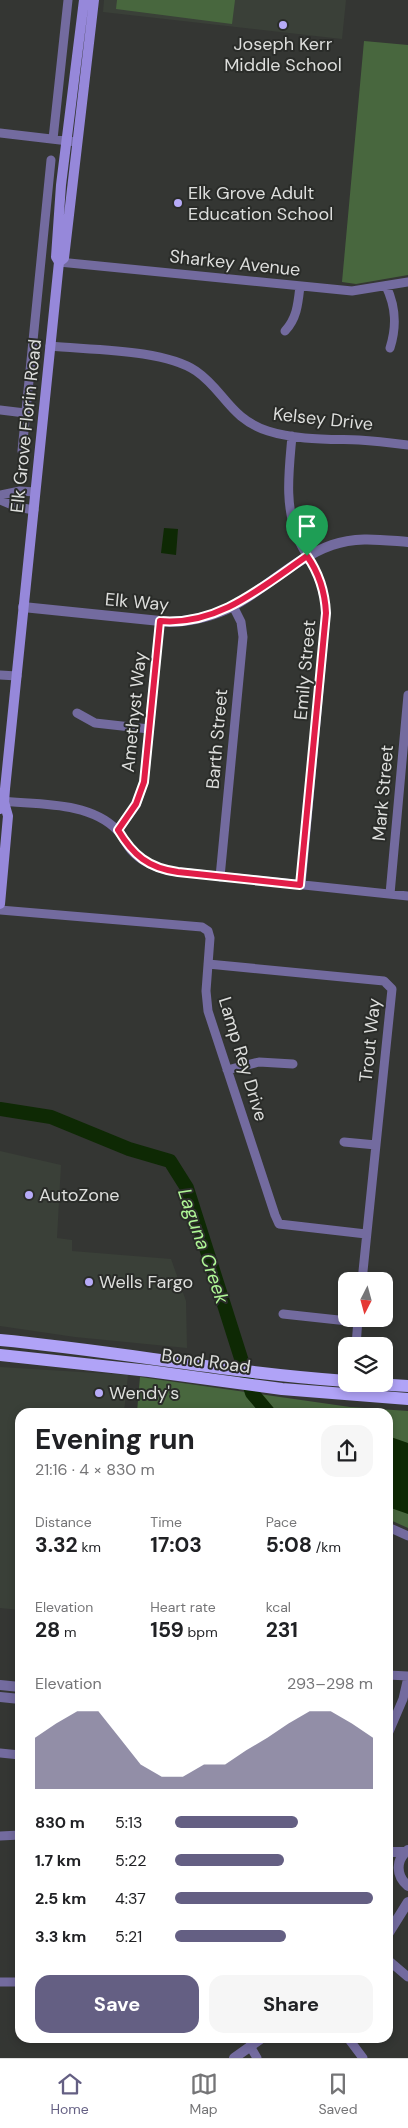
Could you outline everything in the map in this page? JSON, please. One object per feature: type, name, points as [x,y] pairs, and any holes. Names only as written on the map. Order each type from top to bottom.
[{"type":"main road","name":"Elk Grove Florin Road","points":[[59,262],[64,258],[84,0]]},
{"type":"main road","name":"Elk Grove Florin Road","points":[[0,904],[8,816],[1,804],[17,676],[59,262],[56,257],[61,185],[72,141],[94,0]]},
{"type":"main road","name":"Bond Road","points":[[0,1340],[56,1345],[213,1367],[284,1383],[408,1399]]},
{"type":"main road","name":"Bond Road","points":[[0,1355],[218,1380],[284,1383],[338,1382]]},
{"type":"main road","points":[[135,1370],[142,1366],[186,1370],[213,1367]]},
{"type":"main road","points":[[393,1385],[408,1386]]},
{"type":"street","points":[[53,139],[68,0]]},
{"type":"street","points":[[0,133],[72,141]]},
{"type":"street","points":[[22,451],[51,160]]},
{"type":"street","points":[[49,184],[61,185]]},
{"type":"street","name":"Sharkey Avenue","points":[[59,262],[352,291],[408,282]]},
{"type":"street","points":[[285,331],[295,318],[300,286]]},
{"type":"street","points":[[386,286],[395,314],[390,348]]},
{"type":"street","name":"Kelsey Drive","points":[[50,346],[158,356],[174,360],[202,375],[228,405],[246,421],[268,431],[292,436],[408,445]]},
{"type":"street","points":[[0,410],[26,413]]},
{"type":"street","name":"Emily Street","points":[[292,436],[288,482],[290,511],[298,540],[317,573],[322,588],[326,613],[300,885]]},
{"type":"street","points":[[0,495],[20,491],[35,492]]},
{"type":"street","points":[[0,500],[17,507],[34,510]]},
{"type":"street","name":"Elk Way","points":[[23,607],[160,621],[198,619],[233,606],[307,556],[332,545],[373,539],[408,542]]},
{"type":"street","name":"Barth Street","points":[[220,878],[242,638],[241,622],[233,606]]},
{"type":"street","name":"Amethyst Way","points":[[118,830],[132,811],[142,790],[160,621]]},
{"type":"street","points":[[0,675],[17,676]]},
{"type":"street","name":"Mark Street","points":[[390,894],[408,695]]},
{"type":"street","points":[[77,713],[95,723],[149,729]]},
{"type":"street","points":[[1,804],[78,810],[94,815],[118,830],[128,847],[140,858],[154,866],[170,871],[220,878],[408,896]]},
{"type":"street","name":"Lamp Rey Drive","points":[[0,910],[202,927],[208,931],[210,938],[207,1004],[274,1215],[279,1224],[366,1234]]},
{"type":"street","name":"Trout Way","points":[[208,964],[384,980],[392,990],[363,1272]]},
{"type":"street","points":[[227,1070],[259,1062],[293,1064]]},
{"type":"street","points":[[344,1142],[376,1145]]},
{"type":"street","points":[[283,1314],[338,1318]]},
{"type":"street","points":[[393,1528],[408,1536]]},
{"type":"street","points":[[393,1676],[408,1676],[403,1699],[393,1722]]},
{"type":"street","points":[[0,1685],[15,1686]]},
{"type":"street","points":[[0,1697],[15,1698]]},
{"type":"street","points":[[0,1753],[15,1754]]},
{"type":"street","points":[[0,1836],[15,1835]]},
{"type":"street","points":[[393,1852],[406,1851]]},
{"type":"street","points":[[397,1918],[403,1895],[403,1880],[399,1862],[406,1851]]},
{"type":"street","points":[[393,1870],[403,1880]]},
{"type":"street","points":[[393,1925],[408,1902]]},
{"type":"street","points":[[393,1964],[408,1977]]},
{"type":"street","points":[[0,1982],[15,1982]]},
{"type":"street","points":[[234,2058],[254,2043]]},
{"type":"street","points":[[352,2043],[363,2058]]},
{"type":"street","points":[[250,2046],[257,2058]]},
{"type":"shaded area","name":"Joseph Kerr Middle School","points":[[104,0],[346,0],[342,39],[103,12]]},
{"type":"shaded area","points":[[117,0],[235,0],[232,24],[116,9]]},
{"type":"shaded area","points":[[364,41],[408,45],[408,275],[356,284],[342,282]]},
{"type":"shaded area","points":[[164,528],[178,529],[176,555],[161,553]]},
{"type":"shaded area","points":[[0,1151],[61,1165],[57,1238],[72,1240],[72,1251],[171,1259],[186,1301],[187,1348],[75,1337],[0,1326]]},
{"type":"shaded area","points":[[0,1367],[128,1375],[124,1408],[15,1408],[15,1610],[0,1608]]},
{"type":"shaded area","points":[[140,1377],[364,1408],[137,1408]]},
{"type":"shaded area","points":[[393,1410],[408,1411],[408,1528],[393,1521]]},
{"type":"shaded area","points":[[393,1438],[408,1443],[408,1514],[393,1509]]},
{"type":"waterway","name":"Laguna Creek","points":[[0,1109],[51,1117],[129,1149],[170,1161],[187,1188],[252,1393],[265,1408]]},
{"type":"place","name":"Joseph Kerr Middle School","points":[[283,25]]},
{"type":"place","name":"Elk Grove Adult Education School","points":[[178,203]]},
{"type":"place","name":"AutoZone","points":[[29,1195]]},
{"type":"place","name":"Wells Fargo","points":[[89,1282]]},
{"type":"place","name":"Wendy's","points":[[99,1393]]},
{"type":"route","points":[[307,556],[317,573],[322,588],[326,613],[326,629],[300,885],[220,878],[170,871],[147,862],[128,847],[118,830],[136,804],[144,782],[160,621],[170,622],[198,619],[216,614],[233,606],[307,556]]}]
